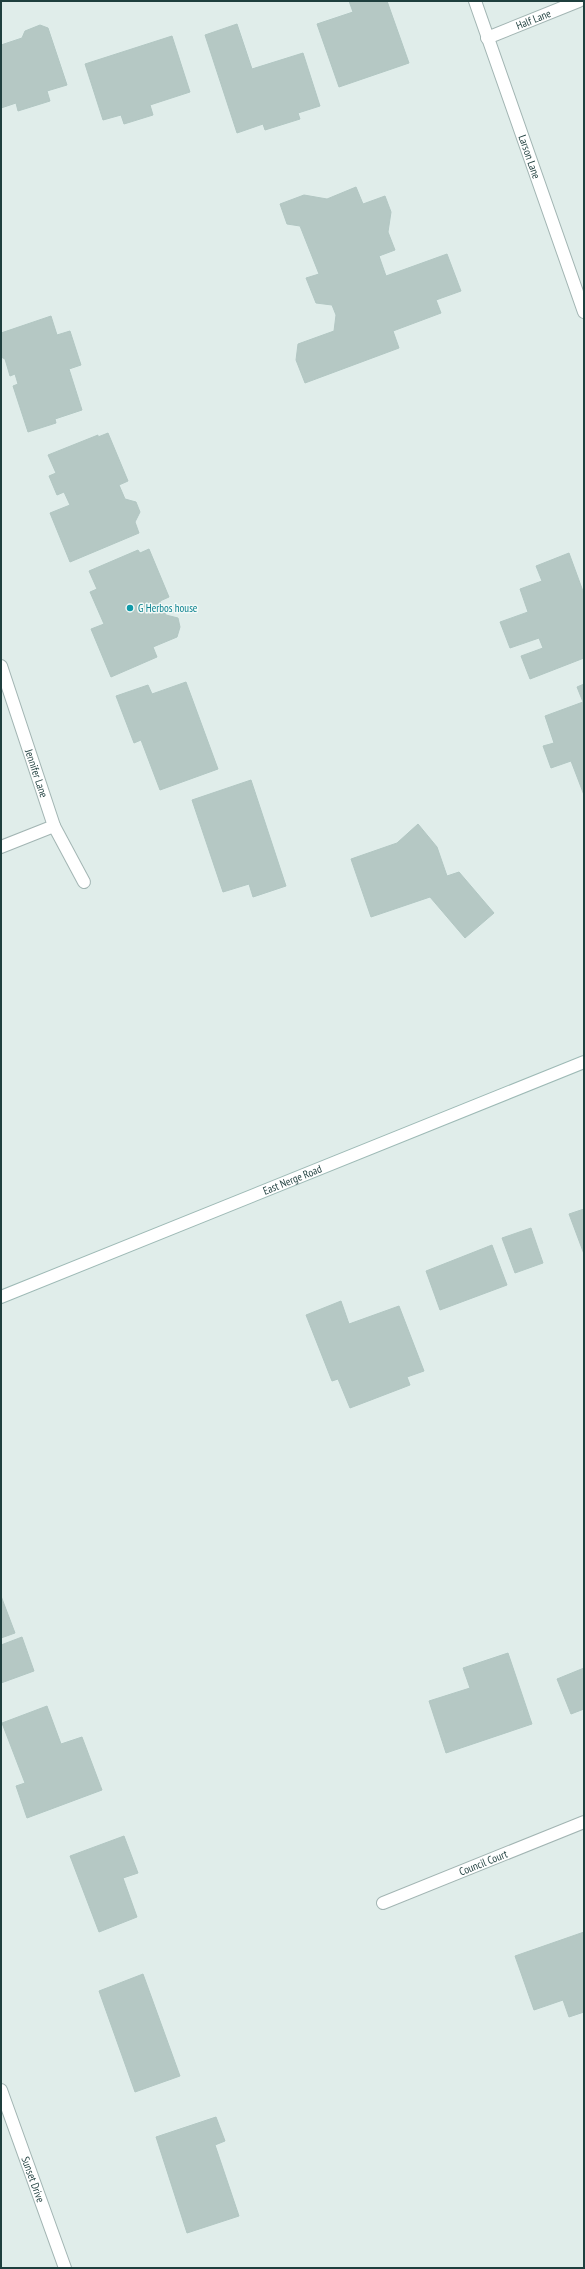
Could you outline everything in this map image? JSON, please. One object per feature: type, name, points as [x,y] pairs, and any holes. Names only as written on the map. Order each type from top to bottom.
[{"type":"street","name":"Larson Lane","points":[[475,1],[584,312]]},
{"type":"street","name":"Half Lane","points":[[488,38],[579,1]]},
{"type":"street","name":"Jennifer Lane","points":[[1,666],[54,826],[84,882]]},
{"type":"street","points":[[1,847],[54,826]]},
{"type":"street","name":"East Nerge Road","points":[[1,1297],[584,1062]]},
{"type":"street","name":"Council Court","points":[[383,1903],[584,1822]]},
{"type":"street","name":"Sunset Drive","points":[[1,2090],[65,2268]]},
{"type":"building","points":[[349,1],[387,1],[409,63],[339,87],[317,24],[353,12]]},
{"type":"building","points":[[237,24],[252,69],[303,53],[320,106],[298,113],[300,119],[265,130],[263,124],[237,133],[205,35]]},
{"type":"building","points":[[40,25],[48,28],[67,85],[47,91],[50,101],[18,111],[16,103],[1,108],[1,45],[22,38],[25,31]]},
{"type":"building","points":[[172,36],[190,92],[150,105],[153,115],[124,124],[121,115],[103,120],[85,64]]},
{"type":"building","points":[[356,187],[363,204],[385,196],[391,212],[388,232],[395,250],[379,256],[386,276],[447,254],[461,291],[436,300],[441,313],[393,331],[399,348],[305,383],[296,360],[298,344],[334,331],[336,315],[332,305],[316,303],[306,278],[319,274],[300,226],[287,224],[280,204],[304,195],[327,199]]},
{"type":"building","points":[[51,316],[57,335],[70,331],[81,365],[69,369],[82,410],[55,419],[56,423],[28,432],[13,386],[18,384],[15,374],[10,376],[5,359],[1,357],[1,333]]},
{"type":"building","points":[[108,433],[128,481],[119,485],[125,499],[136,502],[140,512],[135,522],[139,533],[70,562],[50,513],[70,505],[64,492],[57,495],[49,476],[56,473],[48,455],[98,435],[98,437]]},
{"type":"building","name":"G Herbos house","points":[[149,549],[169,597],[160,601],[166,615],[178,618],[180,627],[177,637],[153,647],[157,657],[111,677],[91,629],[104,624],[90,592],[97,589],[89,571],[138,550],[140,553]]},
{"type":"building","points":[[569,553],[584,594],[584,658],[530,679],[521,656],[543,648],[539,638],[510,648],[500,622],[528,612],[520,589],[542,581],[536,566]]},
{"type":"building","points":[[186,682],[218,769],[160,790],[141,740],[134,743],[116,696],[148,685],[152,694]]},
{"type":"building","points":[[584,684],[584,795],[571,761],[551,768],[543,746],[554,743],[545,716],[583,702],[577,687]]},
{"type":"building","points":[[251,780],[286,886],[253,897],[249,884],[223,892],[192,800]]},
{"type":"building","points":[[418,824],[437,847],[447,876],[459,872],[494,913],[465,938],[430,897],[371,917],[351,859],[397,843]]},
{"type":"building","points":[[584,1209],[584,1254],[569,1214]]},
{"type":"building","points":[[531,1228],[543,1263],[515,1273],[502,1238]]},
{"type":"building","points":[[492,1245],[507,1285],[440,1310],[426,1271]]},
{"type":"building","points":[[341,1301],[349,1324],[399,1306],[424,1371],[407,1377],[410,1385],[350,1408],[338,1379],[332,1381],[306,1315]]},
{"type":"building","points":[[1,1596],[15,1633],[1,1638]]},
{"type":"building","points":[[22,1637],[34,1671],[1,1683],[1,1645]]},
{"type":"building","points":[[508,1653],[532,1724],[446,1753],[429,1701],[470,1688],[463,1668]]},
{"type":"building","points":[[584,1668],[584,1709],[571,1714],[557,1679]]},
{"type":"building","points":[[47,1706],[61,1744],[82,1737],[102,1790],[27,1818],[16,1786],[25,1783],[2,1723]]},
{"type":"building","points":[[124,1836],[138,1873],[123,1878],[137,1917],[99,1932],[70,1856]]},
{"type":"building","points":[[584,1932],[584,2012],[569,2017],[563,2000],[534,2010],[515,1956]]},
{"type":"building","points":[[143,1974],[180,2076],[135,2092],[99,1991]]},
{"type":"building","points":[[216,2117],[225,2141],[215,2145],[239,2216],[187,2233],[156,2137]]},
{"type":"place","name":"G Herbos house","points":[[130,608]]}]
